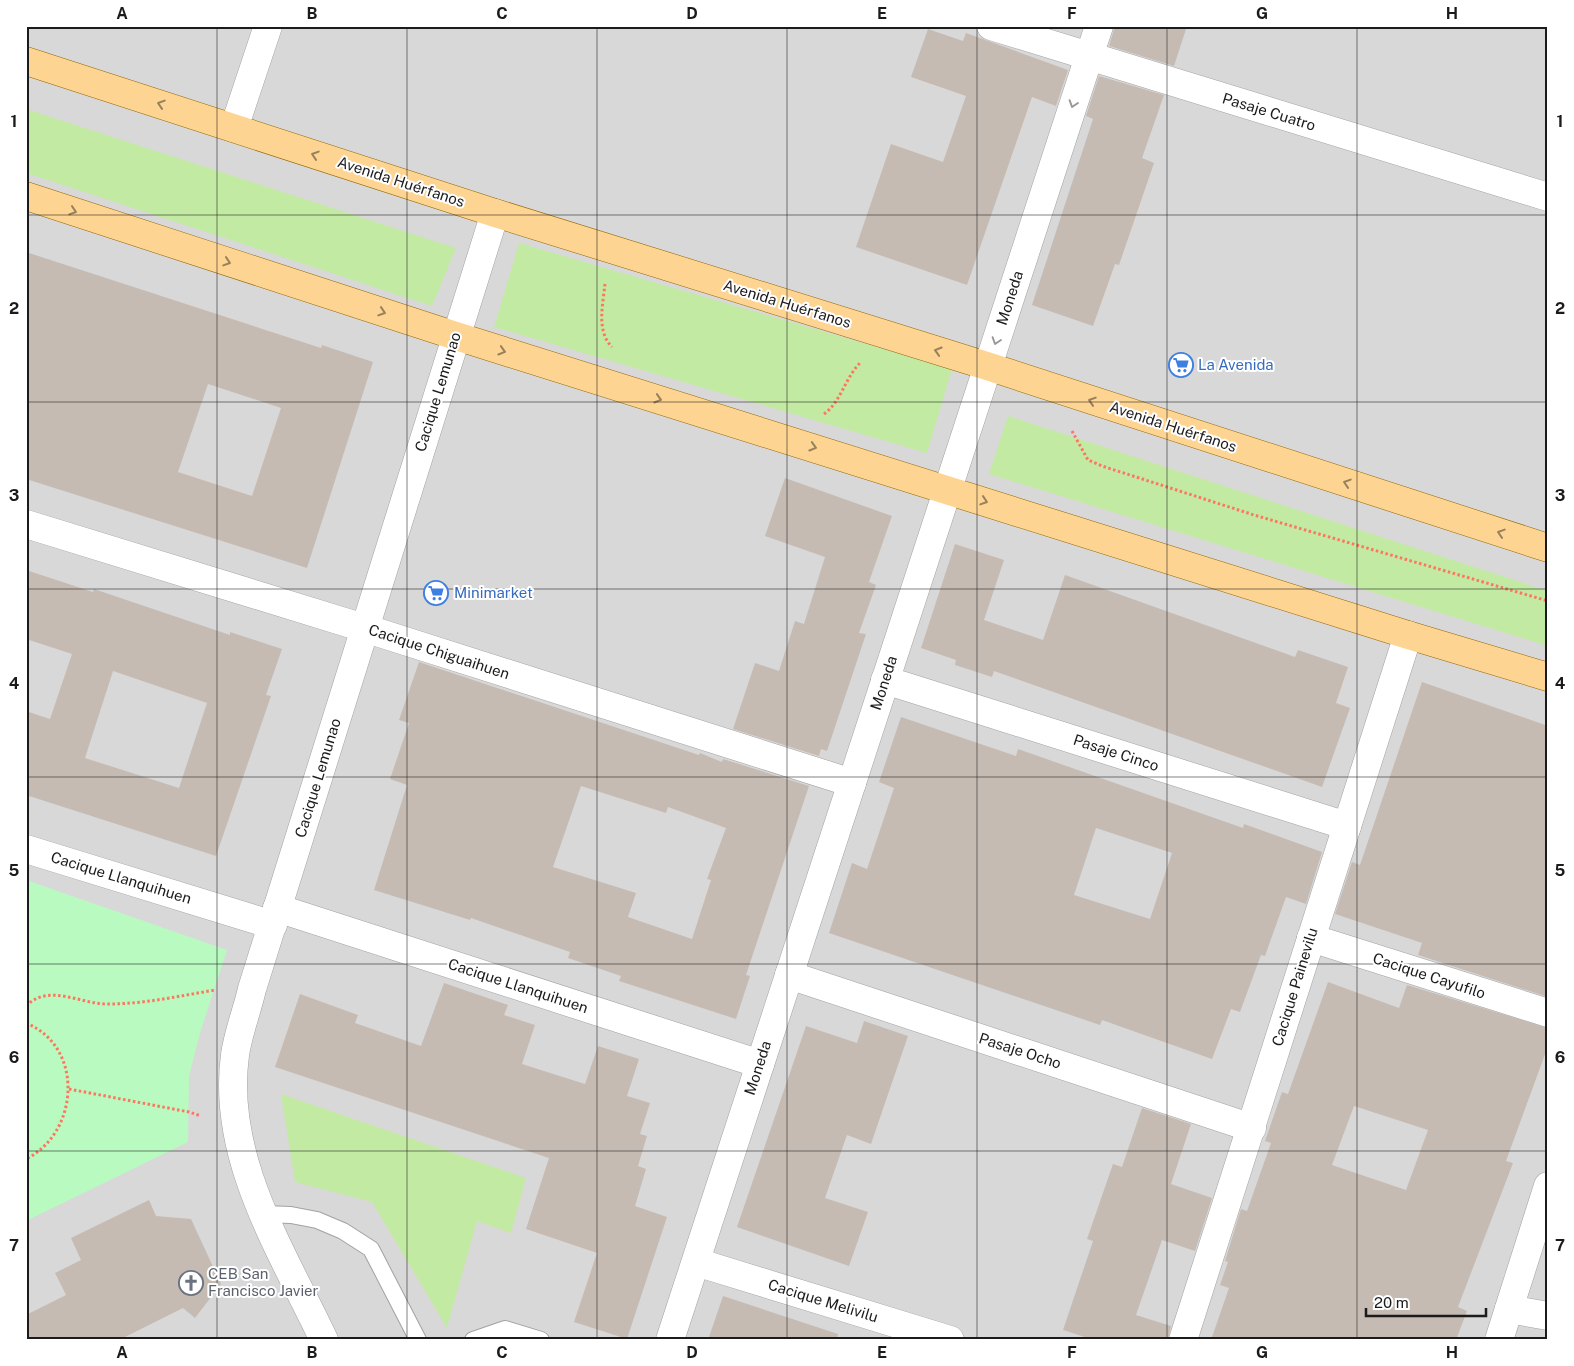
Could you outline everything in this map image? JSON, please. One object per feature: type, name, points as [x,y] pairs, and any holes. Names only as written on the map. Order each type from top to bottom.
[{"type":"main road","name":"Avenida Huérfanos","points":[[26,60],[495,213],[987,366],[1548,548]]},
{"type":"main road","points":[[26,196],[456,336],[1408,635],[1548,676]]},
{"type":"street","points":[[234,128],[268,26]]},
{"type":"street","name":"Pasaje Cuatro","points":[[991,26],[1548,197]]},
{"type":"street","name":"Moneda","points":[[670,1340],[1098,26]]},
{"type":"street","name":"Cacique Lemunao","points":[[324,1340],[264,1214],[244,1164],[236,1130],[233,1092],[235,1054],[252,989],[495,213]]},
{"type":"street","name":"Cacique Chiguaihuen","points":[[26,524],[364,628],[852,783]]},
{"type":"street","name":"Cacique Painevilu","points":[[1183,1340],[1408,635]]},
{"type":"street","name":"Pasaje Cinco","points":[[885,680],[1347,826]]},
{"type":"street","name":"Cacique Llanquihuen","points":[[26,849],[275,917],[760,1064]]},
{"type":"street","name":"Cacique Cayufilo","points":[[1311,938],[1548,1013]]},
{"type":"street","name":"Pasaje Ocho","points":[[789,975],[1252,1128]]},
{"type":"street","points":[[1500,1340],[1548,1186]]},
{"type":"street","name":"Cacique Melivilu","points":[[696,1262],[950,1340]]},
{"type":"street","points":[[1509,1309],[1548,1316]]},
{"type":"lane","points":[[264,1214],[291,1215],[318,1220],[343,1231],[371,1250],[418,1340]]},
{"type":"lane","points":[[473,1340],[505,1329],[541,1340]]},
{"type":"path","points":[[606,275],[601,319],[608,342],[613,348]]},
{"type":"path","points":[[822,415],[833,408],[851,372],[864,358]]},
{"type":"path","points":[[1069,428],[1088,460],[1102,466],[1254,515],[1548,601]]},
{"type":"path","points":[[26,1006],[31,1002],[52,994],[106,1004],[158,1001],[214,990],[252,989]]},
{"type":"path","points":[[26,1023],[47,1037],[59,1053],[66,1070],[69,1089],[67,1108],[61,1126],[50,1142],[36,1155],[26,1159]]},
{"type":"path","points":[[69,1089],[189,1112],[236,1130]]},
{"type":"shaded area","points":[[26,26],[1548,26],[1548,1340],[26,1340]]},
{"type":"green space","points":[[26,109],[456,248],[432,306],[26,173]]},
{"type":"green space","points":[[519,243],[952,369],[927,453],[494,327]]},
{"type":"green space","points":[[1008,416],[1548,591],[1548,646],[989,474]]},
{"type":"green space","points":[[26,880],[227,950],[200,1033],[189,1076],[188,1142],[26,1221]]},
{"type":"green space","points":[[281,1094],[526,1178],[511,1233],[477,1221],[447,1328],[372,1202],[295,1182]]},
{"type":"building","points":[[1115,26],[1187,26],[1174,66],[1109,46]]},
{"type":"building","points":[[928,29],[963,41],[966,33],[1068,70],[1056,106],[1032,97],[967,285],[856,247],[891,144],[943,162],[966,96],[911,77]]},
{"type":"building","points":[[1099,76],[1164,95],[1142,158],[1154,163],[1119,265],[1115,264],[1093,326],[1032,305],[1093,119],[1086,116]]},
{"type":"building","points":[[26,252],[321,348],[322,345],[373,362],[307,568],[26,479]],"holes":[[[208,384],[281,408],[252,496],[178,472]]]},
{"type":"building","points":[[785,478],[892,516],[869,582],[876,585],[859,633],[866,634],[827,751],[821,749],[819,756],[733,729],[755,663],[779,671],[795,621],[804,624],[825,557],[765,536]]},
{"type":"building","points":[[955,544],[1004,560],[984,620],[1043,640],[1065,575],[1295,657],[1298,650],[1348,667],[1336,703],[1350,708],[1322,787],[994,671],[992,677],[955,665],[956,660],[921,648]]},
{"type":"building","points":[[26,570],[93,592],[94,589],[230,635],[230,632],[282,649],[266,695],[271,696],[216,856],[26,795],[26,711],[50,719],[72,654],[26,639]],"holes":[[[113,671],[207,703],[179,788],[85,758]]]},
{"type":"building","points":[[419,662],[699,755],[700,753],[722,762],[723,759],[809,786],[746,975],[750,976],[736,1019],[619,981],[621,976],[568,958],[570,952],[471,918],[470,920],[374,890],[407,785],[390,779],[409,723],[399,720]],"holes":[[[581,786],[666,813],[668,807],[726,828],[707,879],[711,880],[692,939],[628,917],[636,893],[553,867]]]},
{"type":"building","points":[[1422,682],[1548,726],[1548,997],[1418,955],[1422,943],[1335,914],[1352,862],[1360,865]]},
{"type":"building","points":[[901,717],[1016,756],[1018,749],[1243,828],[1244,824],[1322,852],[1306,904],[1286,897],[1265,956],[1261,955],[1240,1012],[1231,1009],[1212,1059],[1102,1020],[1100,1025],[829,933],[852,863],[867,869],[894,788],[879,782]],"holes":[[[1096,828],[1172,853],[1150,919],[1074,895]]]},
{"type":"building","points":[[1328,982],[1399,1008],[1407,985],[1548,1028],[1548,1046],[1506,1161],[1513,1163],[1458,1307],[1467,1311],[1456,1340],[1211,1340],[1229,1288],[1220,1285],[1228,1262],[1225,1261],[1241,1209],[1247,1211],[1271,1143],[1265,1141],[1282,1092],[1288,1094]],"holes":[[[1354,1106],[1428,1130],[1406,1190],[1332,1165]]]},
{"type":"building","points":[[444,983],[508,1005],[504,1015],[535,1025],[522,1064],[585,1084],[598,1046],[639,1059],[627,1096],[650,1103],[640,1134],[647,1136],[638,1166],[646,1169],[635,1206],[667,1217],[627,1339],[574,1322],[597,1253],[526,1229],[549,1158],[275,1067],[300,994],[358,1015],[355,1023],[421,1046]]},
{"type":"building","points":[[864,1021],[908,1036],[871,1144],[847,1135],[825,1198],[868,1212],[849,1266],[737,1227],[806,1026],[857,1043]]},
{"type":"building","points":[[1142,1108],[1191,1124],[1171,1184],[1212,1198],[1195,1251],[1162,1240],[1136,1315],[1171,1326],[1168,1340],[1094,1340],[1063,1330],[1093,1241],[1087,1239],[1113,1164],[1122,1167]]},
{"type":"building","points":[[149,1200],[156,1216],[191,1219],[221,1284],[195,1318],[183,1308],[119,1340],[26,1340],[26,1315],[66,1295],[55,1273],[81,1260],[71,1238]]},
{"type":"building","points":[[723,1296],[838,1334],[837,1340],[708,1340]]},
{"type":"place","name":"La Avenida","points":[[1181,365]]},
{"type":"place","name":"Minimarket","points":[[436,593]]},
{"type":"place","name":"CEB San Francisco Javier","points":[[191,1283]]}]
